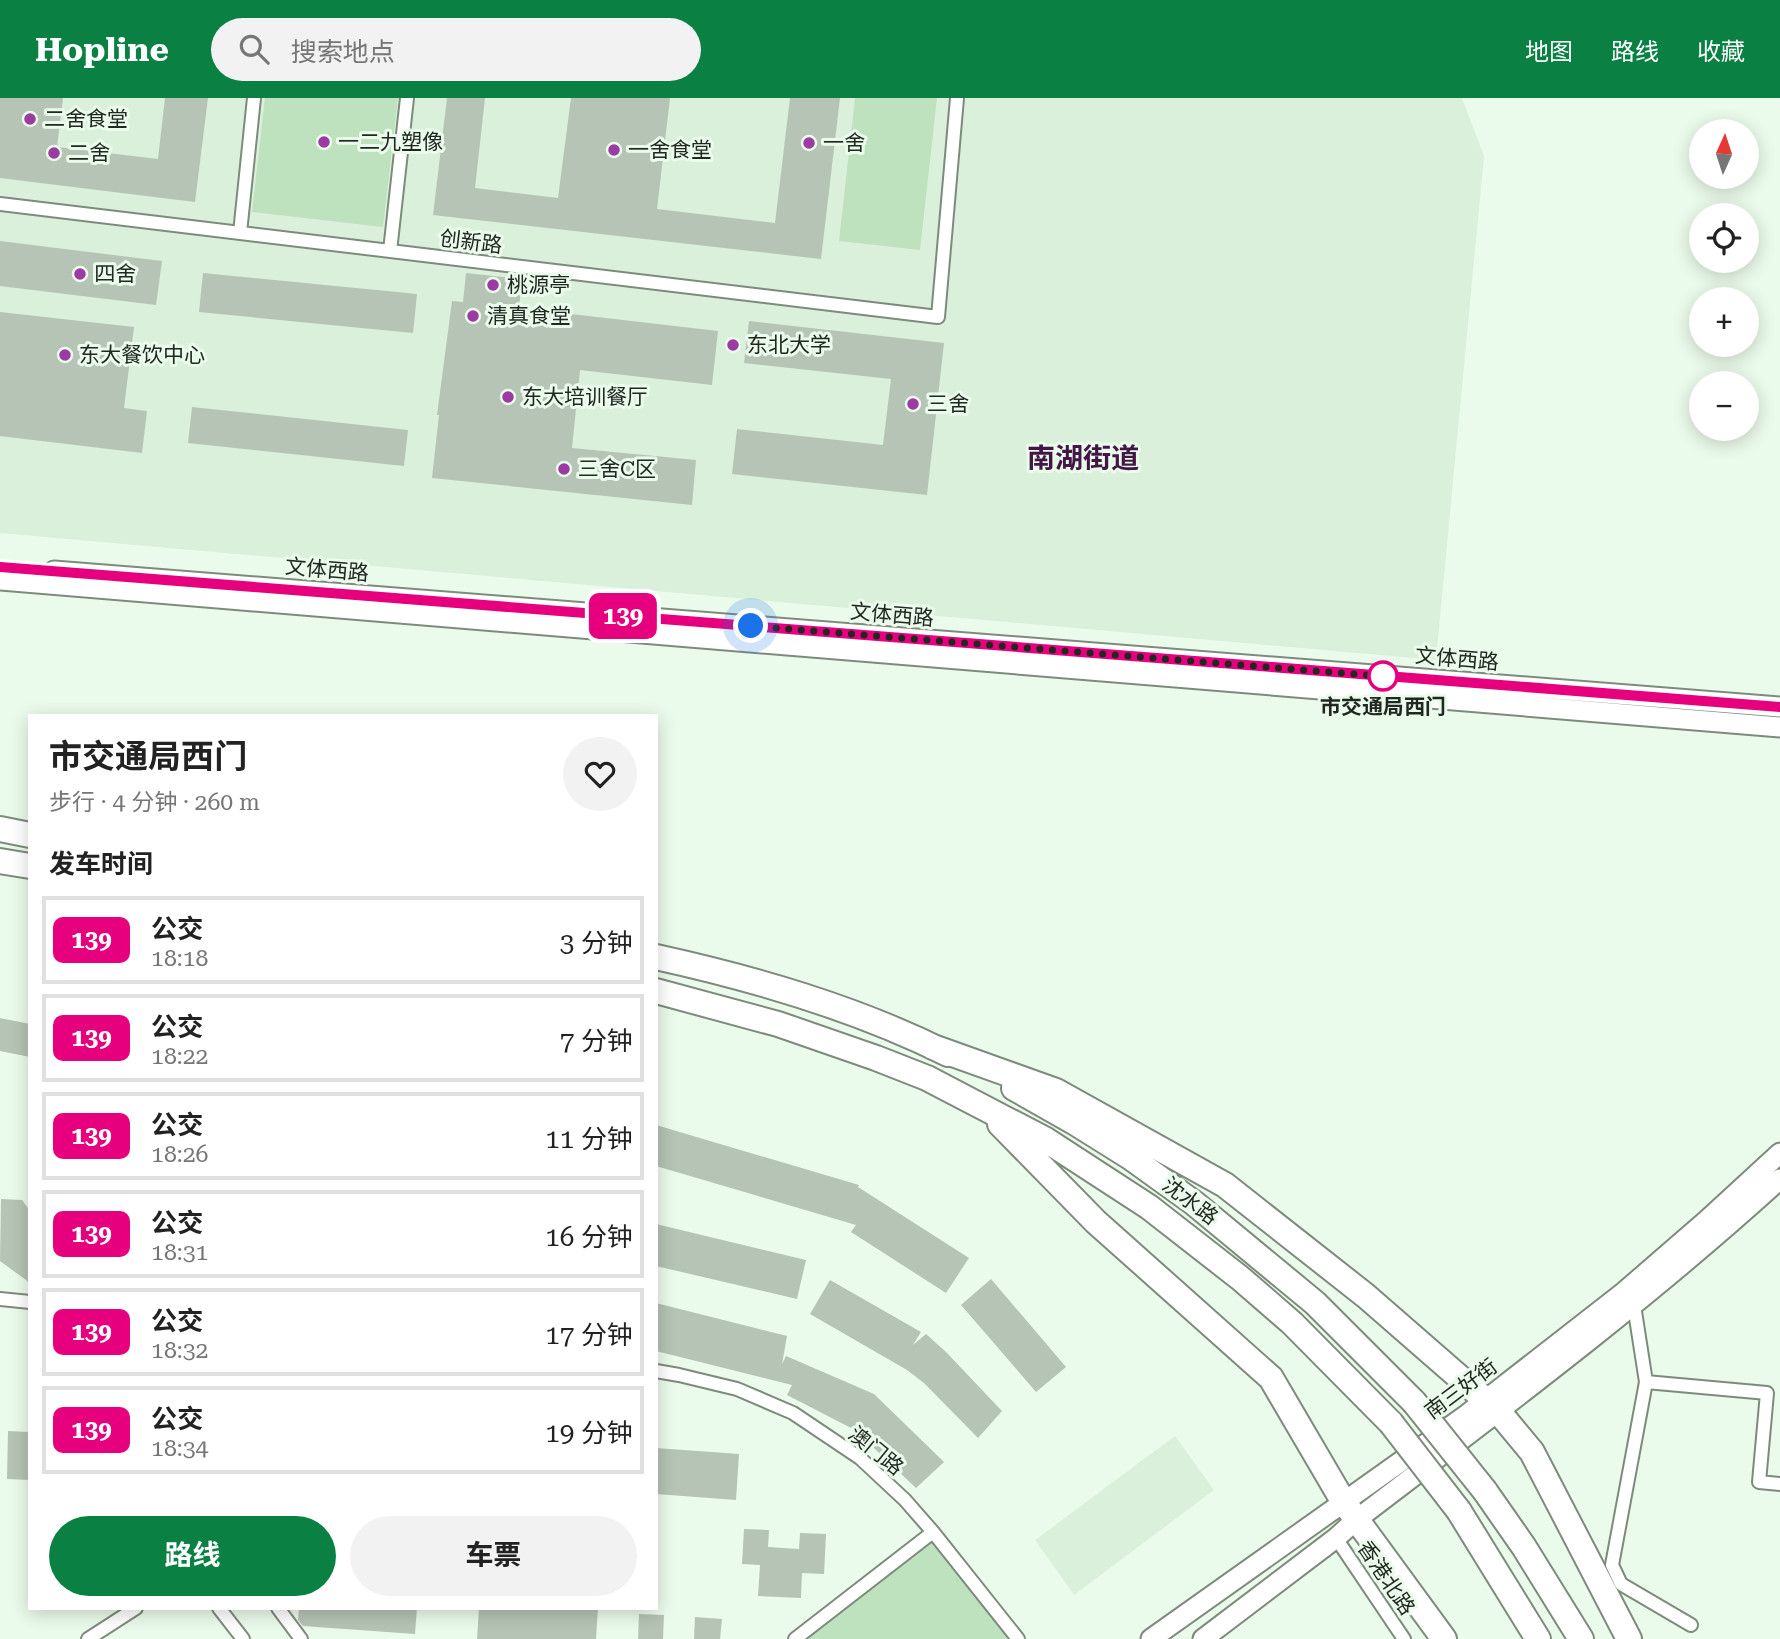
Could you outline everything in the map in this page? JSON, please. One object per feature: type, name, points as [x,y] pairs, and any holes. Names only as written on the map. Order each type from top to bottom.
[{"type":"highway","points":[[0,829],[28,835]]},
{"type":"highway","points":[[0,861],[28,866]]},
{"type":"highway","name":"沈水路","points":[[658,958],[776,988],[877,1022],[933,1047],[1074,1122],[1130,1157],[1194,1203],[1315,1303],[1414,1402],[1485,1491],[1524,1547],[1581,1639]]},
{"type":"highway","name":"沈水路","points":[[658,992],[778,1024],[927,1078],[1046,1140],[1149,1206],[1292,1323],[1391,1423],[1459,1511],[1538,1639]]},
{"type":"highway","points":[[933,1047],[1056,1091],[1225,1185],[1366,1296],[1491,1406],[1532,1452],[1629,1639]]},
{"type":"highway","points":[[982,1107],[1096,1222],[1271,1378],[1350,1511],[1444,1639]]},
{"type":"street","points":[[240,233],[254,98]]},
{"type":"street","points":[[390,251],[407,98]]},
{"type":"street","name":"创新路","points":[[0,204],[938,317],[957,98]]},
{"type":"street","name":"文体西路","points":[[0,567],[1780,707]]},
{"type":"street","name":"文体西路","points":[[0,580],[1780,727]]},
{"type":"street","name":"南三好街","points":[[1491,1406],[1706,1221],[1780,1153]]},
{"type":"street","points":[[1151,1639],[1350,1511],[1491,1406],[1634,1305],[1780,1179]]},
{"type":"street","points":[[0,1299],[28,1302]]},
{"type":"street","points":[[1634,1305],[1646,1381],[1612,1565],[1621,1584],[1691,1625]]},
{"type":"street","name":"澳门路","points":[[658,1371],[737,1389],[793,1413],[860,1458],[905,1500],[933,1532],[1018,1639]]},
{"type":"street","points":[[1646,1381],[1767,1393],[1759,1482],[1780,1484]]},
{"type":"street","points":[[1203,1639],[1336,1538],[1350,1511]]},
{"type":"street","points":[[795,1639],[933,1532]]},
{"type":"street","name":"香港北路","points":[[1336,1538],[1404,1639]]},
{"type":"street","points":[[88,1639],[133,1610]]},
{"type":"street","points":[[221,1610],[243,1639]]},
{"type":"street","points":[[279,1610],[301,1639]]},
{"type":"shaded area","name":"东北大学","points":[[0,98],[1462,98],[1484,156],[1436,660],[0,533]]},
{"type":"shaded area","points":[[1175,1436],[1214,1490],[1074,1595],[1035,1540]]},
{"type":"green space","points":[[265,98],[398,98],[383,227],[252,212]]},
{"type":"green space","points":[[855,98],[937,98],[920,250],[839,241]]},
{"type":"green space","points":[[933,1532],[1018,1639],[795,1639]]},
{"type":"building","name":"二舍","points":[[0,98],[63,98],[57,147],[158,159],[165,98],[208,98],[195,202],[0,178]]},
{"type":"building","name":"一舍","points":[[447,98],[485,98],[475,188],[558,198],[571,98],[670,98],[657,209],[775,223],[790,98],[840,98],[821,259],[433,215]]},
{"type":"building","name":"四舍","points":[[0,241],[162,261],[156,305],[0,286]]},
{"type":"building","points":[[203,273],[417,294],[413,333],[199,312]]},
{"type":"building","points":[[466,273],[522,279],[519,308],[718,331],[712,385],[580,370],[572,448],[696,460],[692,505],[432,478],[437,415],[452,301],[463,302]]},
{"type":"building","points":[[0,312],[134,327],[124,408],[147,411],[142,453],[0,436]]},
{"type":"building","name":"三舍","points":[[749,321],[944,343],[927,495],[732,474],[737,429],[883,445],[891,379],[744,363]]},
{"type":"building","points":[[192,407],[408,430],[404,466],[188,443]]},
{"type":"building","points":[[0,1018],[28,1024],[28,1057],[0,1051]]},
{"type":"building","points":[[658,1126],[859,1185],[858,1187],[969,1258],[946,1293],[851,1232],[856,1225],[658,1167]]},
{"type":"building","points":[[1,1199],[22,1200],[28,1208],[28,1282],[0,1261]]},
{"type":"building","points":[[658,1224],[806,1260],[797,1299],[658,1266]]},
{"type":"building","points":[[991,1279],[1066,1367],[1036,1392],[961,1305]]},
{"type":"building","points":[[830,1280],[921,1332],[913,1345],[926,1334],[1002,1411],[978,1438],[924,1383],[907,1370],[810,1314]]},
{"type":"building","points":[[658,1304],[787,1336],[782,1364],[786,1356],[874,1394],[944,1462],[916,1488],[855,1430],[787,1395],[792,1385],[658,1352]]},
{"type":"building","points":[[8,1431],[28,1432],[28,1480],[7,1479]]},
{"type":"building","points":[[658,1448],[739,1454],[736,1500],[658,1494]]},
{"type":"building","points":[[744,1529],[769,1530],[768,1547],[799,1549],[800,1533],[826,1534],[824,1574],[802,1573],[801,1598],[758,1596],[760,1565],[742,1564]]},
{"type":"building","points":[[299,1610],[417,1610],[415,1634],[303,1626],[298,1620]]},
{"type":"building","points":[[479,1610],[598,1610],[596,1639],[477,1639]]},
{"type":"building","points":[[639,1614],[664,1615],[663,1639],[638,1639]]},
{"type":"building","points":[[695,1617],[722,1619],[720,1639],[694,1639]]},
{"type":"bus line","name":"139","points":[[0,567],[1780,707]]},
{"type":"place","name":"二舍食堂","points":[[30,119]]},
{"type":"place","name":"一二九塑像","points":[[324,142]]},
{"type":"place","name":"一舍","points":[[809,143]]},
{"type":"place","name":"一舍食堂","points":[[614,150]]},
{"type":"place","name":"二舍","points":[[54,153]]},
{"type":"place","name":"四舍","points":[[80,274]]},
{"type":"place","name":"桃源亭","points":[[493,285]]},
{"type":"place","name":"清真食堂","points":[[473,316]]},
{"type":"place","name":"东北大学","points":[[733,345]]},
{"type":"place","name":"东大餐饮中心","points":[[65,355]]},
{"type":"place","name":"东大培训餐厅","points":[[508,397]]},
{"type":"place","name":"三舍","points":[[913,404]]},
{"type":"place","name":"三舍C区","points":[[564,469]]},
{"type":"place","name":"市交通局西门","points":[[1383,676]]},
{"type":"district","name":"南湖街道","points":[[1083,458]]},
{"type":"route","points":[[751,626],[1391,677],[1383,676]]}]
